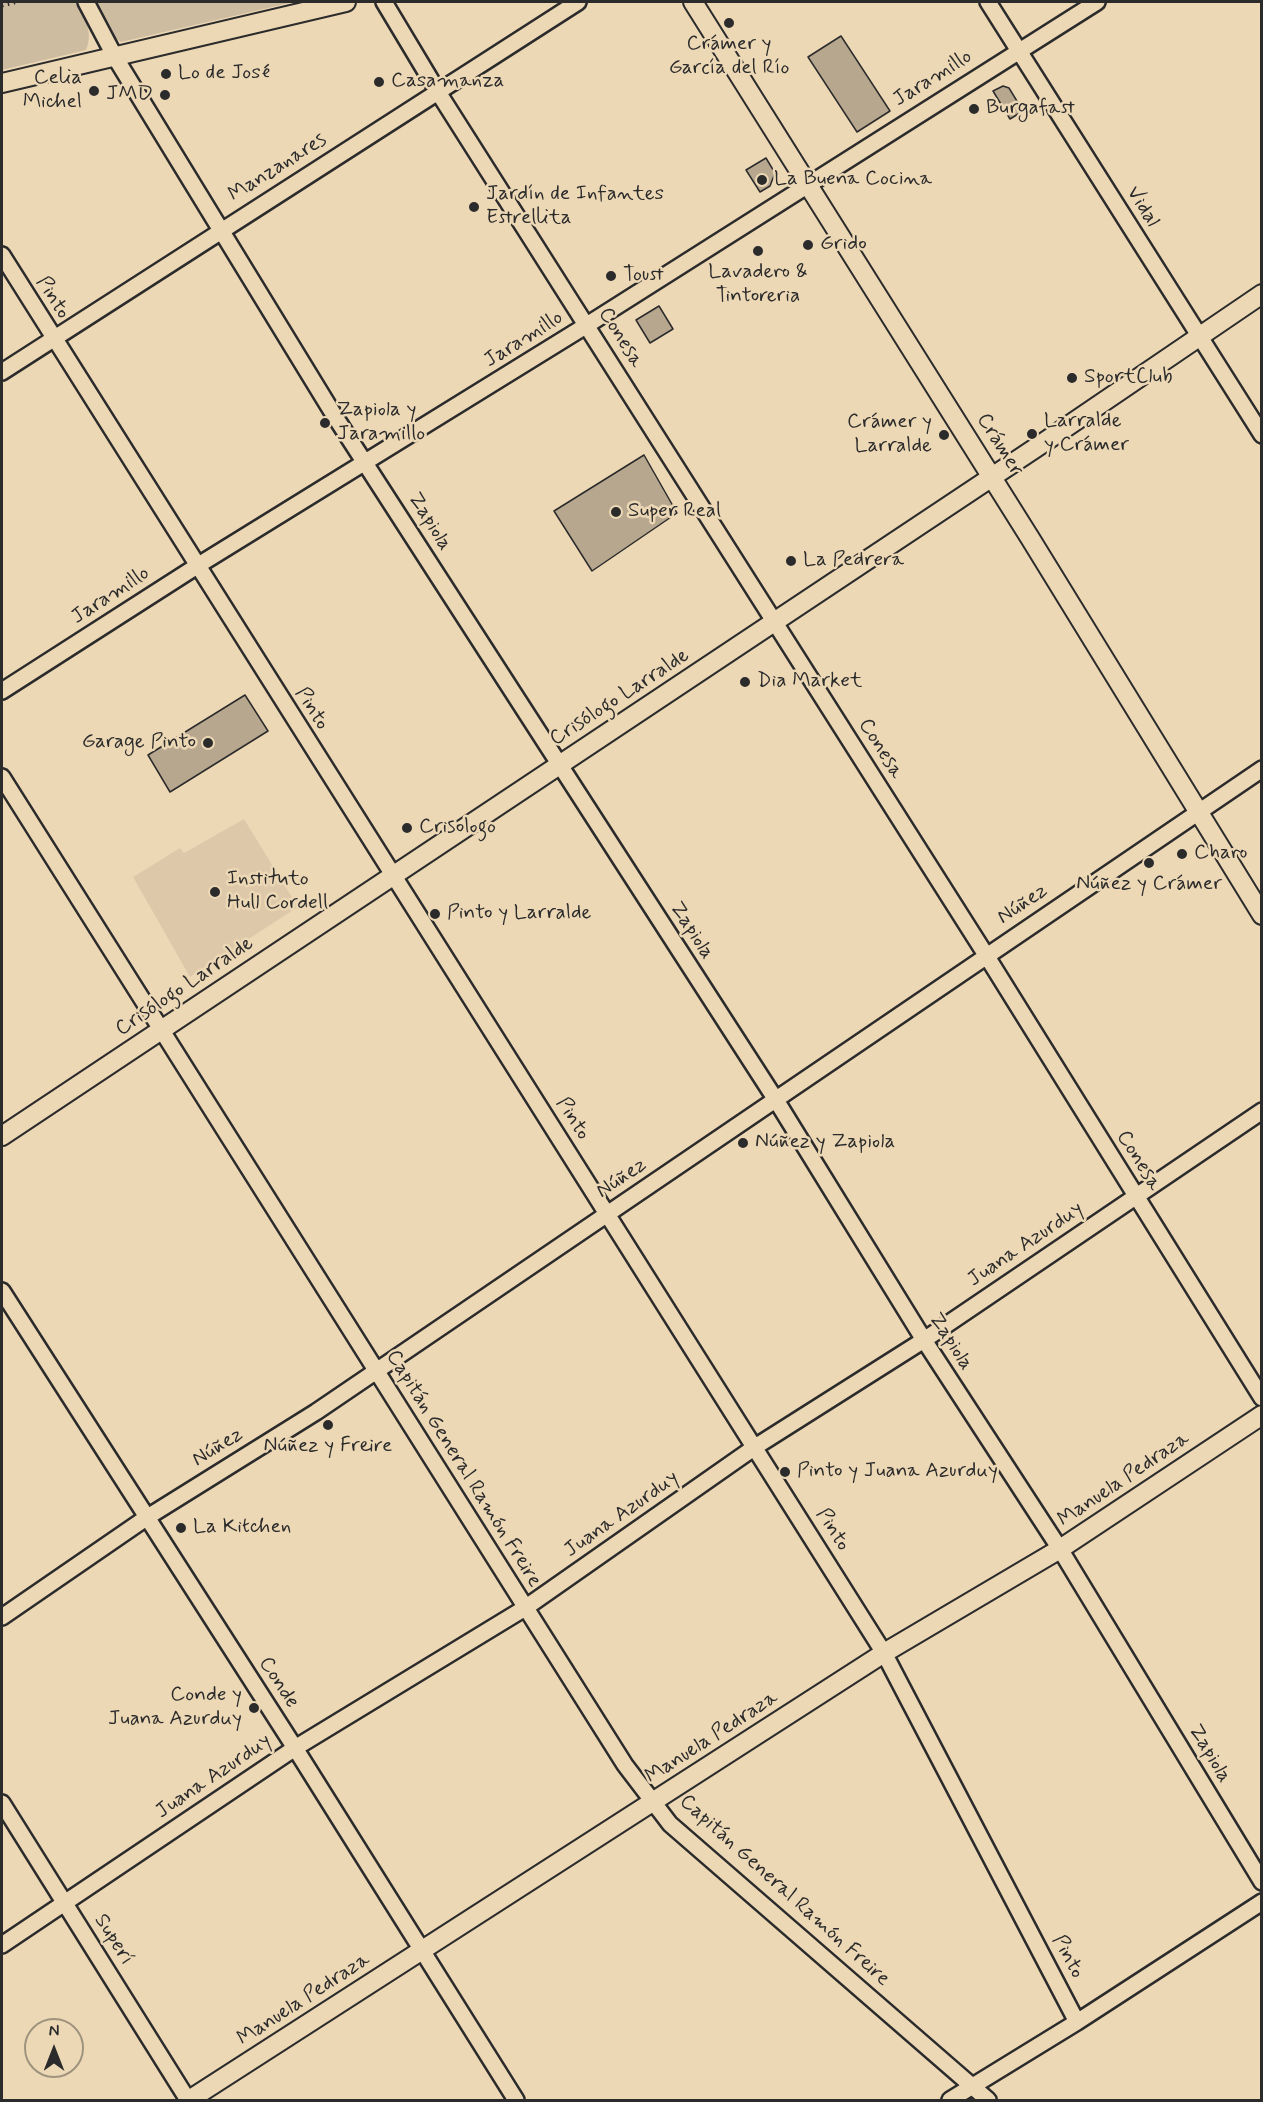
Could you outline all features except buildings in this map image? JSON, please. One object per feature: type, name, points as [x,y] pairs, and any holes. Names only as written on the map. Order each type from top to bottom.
[{"type":"street","name":"Zapiola","points":[[86,2],[115,57],[220,230],[558,765],[776,1100],[924,1340],[1060,1549],[1262,1882]]},
{"type":"street","points":[[2,83],[346,2]]},
{"type":"street","name":"Conesa","points":[[384,2],[438,92],[986,955],[1262,1398]]},
{"type":"street","name":"Manzanares","points":[[2,372],[578,2]]},
{"type":"street","name":"Crámer","points":[[693,2],[992,477],[1197,813],[1262,915]]},
{"type":"street","name":"Vidal","points":[[988,2],[1262,435]]},
{"type":"street","name":"Jaramillo","points":[[2,691],[197,566],[587,325],[1096,2]]},
{"type":"street","name":"Pinto","points":[[2,255],[391,876],[433,936],[606,1215],[884,1653],[1077,2022]]},
{"type":"street","name":"Crisólogo Larralde","points":[[2,1136],[992,477],[1262,294]]},
{"type":"street","name":"Núñez","points":[[2,1617],[146,1518],[377,1370],[1262,769]]},
{"type":"street","name":"Capitán General Ramón Freire","points":[[2,777],[620,1757],[670,1824],[988,2100]]},
{"type":"street","name":"Juana Azurduy","points":[[2,1945],[295,1748],[525,1608],[755,1447],[924,1340],[1262,1111]]},
{"type":"street","name":"Conde","points":[[2,1291],[295,1748],[516,2100]]},
{"type":"street","name":"Manuela Pedraza","points":[[188,2100],[884,1653],[1060,1549],[1262,1415]]},
{"type":"street","name":"Superí","points":[[2,1803],[188,2100]]},
{"type":"street","points":[[950,2100],[1077,2022],[1262,1902]]},
{"type":"path","points":[[2,6],[18,2]]},
{"type":"shaded area","points":[[2,2],[75,2],[85,19],[88,31],[86,50],[2,70]]},
{"type":"shaded area","points":[[96,2],[294,2],[121,42],[111,35]]},
{"type":"shaded area","name":"Instituto Hull Cordell","points":[[244,819],[298,907],[190,977],[133,877],[180,848],[184,853]]},
{"type":"place","name":"Crámer y García del Río","points":[[729,23]]},
{"type":"place","name":"Lo de José","points":[[166,74]]},
{"type":"place","name":"Casamanza","points":[[379,82]]},
{"type":"place","name":"Celia Michel","points":[[94,91]]},
{"type":"place","name":"JMD","points":[[165,95]]},
{"type":"place","name":"Burgafast","points":[[974,109]]},
{"type":"place","name":"La Buena Cocina","points":[[762,180]]},
{"type":"place","name":"Jardín de Infantes Estrellita","points":[[474,207]]},
{"type":"place","name":"Grido","points":[[808,245]]},
{"type":"place","name":"Lavadero & Tintoreria","points":[[758,251]]},
{"type":"place","name":"Toust","points":[[611,276]]},
{"type":"place","name":"SportClub","points":[[1072,378]]},
{"type":"place","name":"Zapiola y Jaramillo","points":[[325,423]]},
{"type":"place","name":"Larralde y Crámer","points":[[1032,434]]},
{"type":"place","name":"Crámer y Larralde","points":[[944,435]]},
{"type":"place","name":"Super Real","points":[[616,512]]},
{"type":"place","name":"La Pedrera","points":[[791,561]]},
{"type":"place","name":"Dia Market","points":[[745,682]]},
{"type":"place","name":"Garage Pinto","points":[[208,743]]},
{"type":"place","name":"Crisologo","points":[[407,828]]},
{"type":"place","name":"Charo","points":[[1182,854]]},
{"type":"place","name":"Núñez y Crámer","points":[[1149,863]]},
{"type":"place","name":"Instituto Hull Cordell","points":[[215,892]]},
{"type":"place","name":"Pinto y Larralde","points":[[435,914]]},
{"type":"place","name":"Núñez y Zapiola","points":[[743,1143]]},
{"type":"place","name":"Núñez y Freire","points":[[328,1425]]},
{"type":"place","name":"Pinto y Juana Azurduy","points":[[785,1472]]},
{"type":"place","name":"La Kitchen","points":[[181,1528]]},
{"type":"place","name":"Conde y Juana Azurduy","points":[[254,1708]]}]
